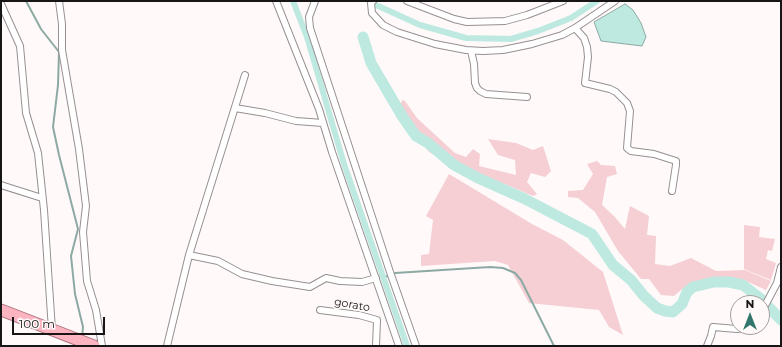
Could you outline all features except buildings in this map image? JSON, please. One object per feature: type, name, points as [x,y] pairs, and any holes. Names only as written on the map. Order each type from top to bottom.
[{"type":"highway","points":[[1,310],[94,346]]},
{"type":"street","points":[[60,1],[62,50],[86,206],[83,232],[88,280],[96,310],[102,346]]},
{"type":"street","points":[[276,1],[323,123],[399,346]]},
{"type":"street","points":[[315,1],[309,17],[310,28],[416,346]]},
{"type":"street","points":[[373,1],[371,3],[372,13],[383,25],[423,41],[471,50],[503,50],[532,44],[562,35],[575,28],[614,1]]},
{"type":"street","points":[[407,1],[454,19],[467,22],[505,21],[527,16],[563,1]]},
{"type":"street","points":[[1,4],[20,46],[26,113],[38,153],[57,331]]},
{"type":"street","points":[[575,28],[584,38],[587,47],[588,58],[585,83],[610,88],[627,103],[630,111],[628,148],[631,151],[654,154],[676,161],[672,191]]},
{"type":"street","points":[[471,50],[476,88],[480,92],[486,94],[527,97]]},
{"type":"street","points":[[167,346],[189,255],[245,75]]},
{"type":"street","points":[[235,108],[296,121],[323,123]]},
{"type":"street","points":[[1,185],[42,198]]},
{"type":"street","points":[[189,255],[218,261],[242,274],[272,281],[310,287],[326,278],[340,281],[362,282],[376,278]]},
{"type":"street","points":[[770,296],[776,284],[781,267]]},
{"type":"street","points":[[776,284],[781,289]]},
{"type":"street","name":"gorato","points":[[320,310],[359,315],[377,320],[376,346]]},
{"type":"street","points":[[707,346],[712,336],[713,327],[730,328]]},
{"type":"shaded area","points":[[625,4],[633,10],[641,23],[646,37],[642,46],[601,41],[594,22]]},
{"type":"shaded area","points":[[402,100],[405,101],[417,118],[455,153],[466,157],[473,149],[480,154],[479,166],[516,175],[515,160],[498,155],[488,139],[516,143],[533,150],[543,146],[551,171],[545,177],[531,173],[527,182],[537,194],[533,196],[449,162],[429,152],[419,139],[400,107]]},
{"type":"shaded area","points":[[597,161],[601,165],[615,166],[617,174],[607,177],[602,205],[625,229],[630,206],[649,216],[647,235],[656,236],[655,264],[670,266],[691,258],[716,271],[745,270],[771,281],[766,290],[746,281],[716,277],[687,285],[674,296],[661,295],[649,279],[641,279],[618,251],[595,212],[578,198],[568,197],[568,191],[583,190],[593,174],[587,164]]},
{"type":"shaded area","points":[[449,174],[532,224],[563,240],[603,272],[623,335],[609,327],[599,310],[529,303],[508,265],[495,261],[421,266],[421,255],[429,254],[433,220],[426,216]]},
{"type":"shaded area","points":[[744,225],[760,227],[759,237],[775,239],[772,251],[768,250],[766,259],[776,263],[771,280],[744,269]]},
{"type":"waterway","points":[[26,1],[41,29],[59,52],[58,85],[53,127],[78,229],[71,256],[75,294],[83,327],[82,338]]},
{"type":"waterway","points":[[293,1],[307,37],[344,164],[407,346]]},
{"type":"waterway","points":[[376,5],[420,25],[466,38],[511,39],[538,31],[571,18],[597,1]]},
{"type":"waterway","points":[[363,37],[371,63],[402,116],[416,136],[428,143],[454,165],[478,178],[525,199],[592,234],[613,265],[631,280],[644,296],[657,308],[673,312],[682,304],[687,292],[693,287],[714,282],[729,282],[743,285],[761,299],[781,320]]},
{"type":"waterway","points":[[395,273],[490,267],[503,268],[515,273],[521,280],[554,346]]},
{"type":"waterway","points":[[384,277],[388,276]]}]
